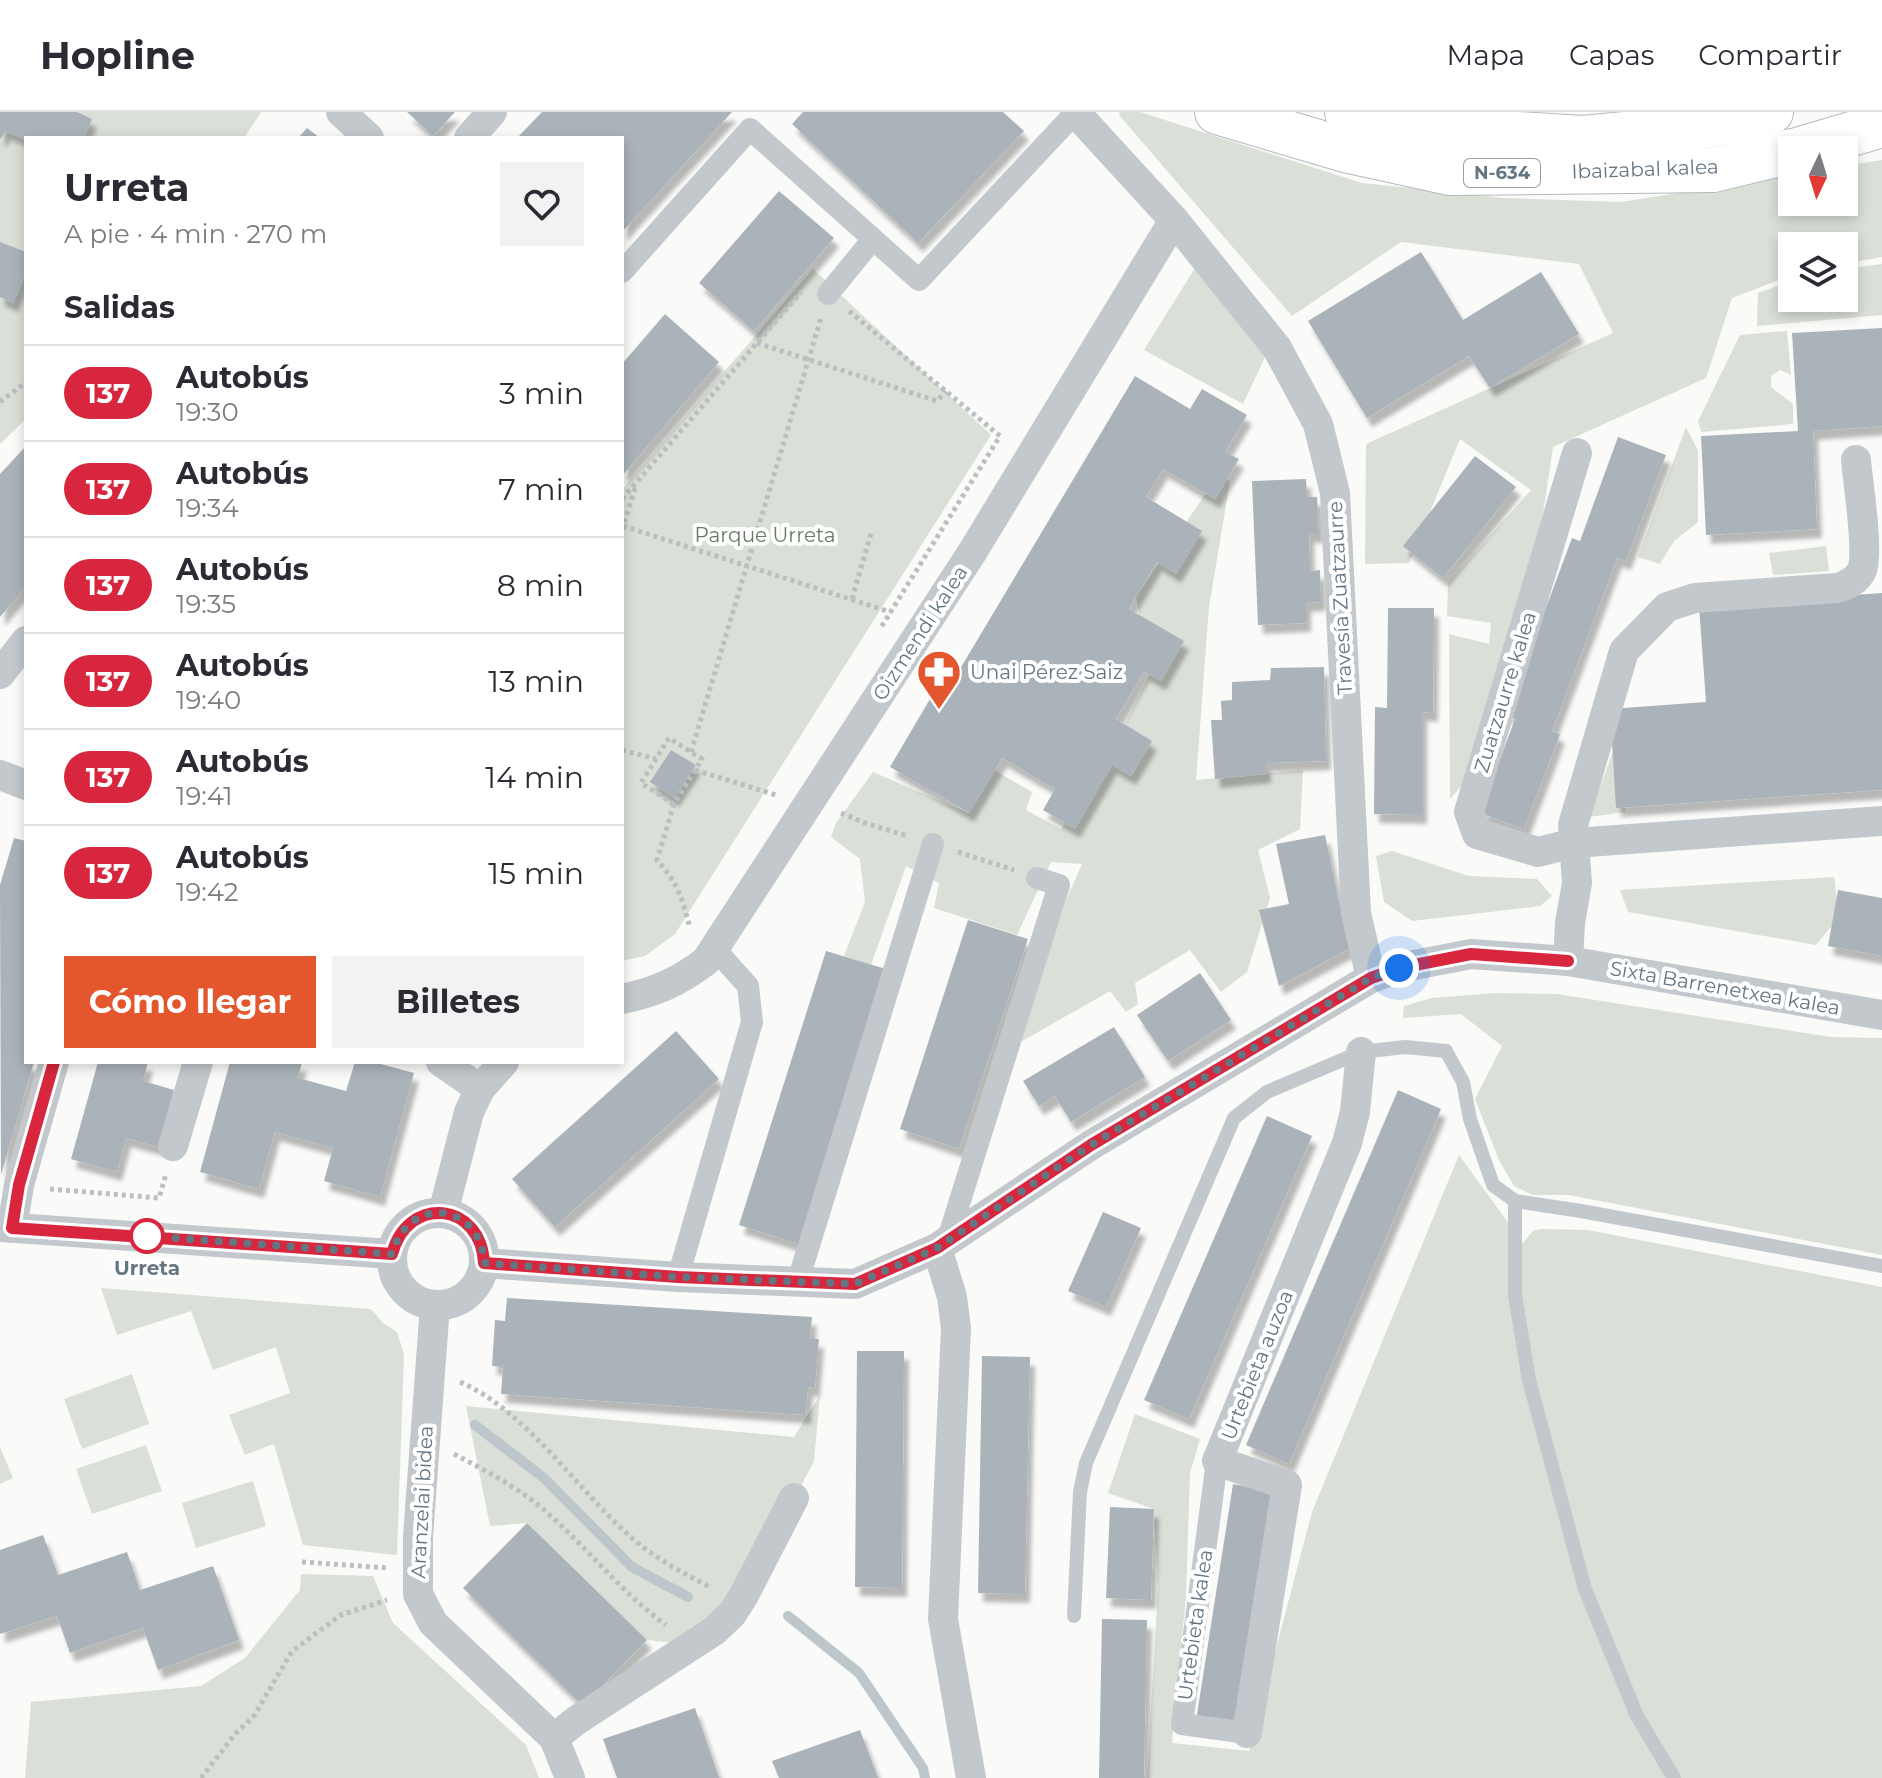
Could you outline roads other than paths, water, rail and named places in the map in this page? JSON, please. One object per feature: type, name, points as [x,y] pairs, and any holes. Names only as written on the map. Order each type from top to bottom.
[{"type":"highway","name":"Ibaizabal kalea","points":[[1217,112],[1345,150],[1450,173],[1713,170],[1778,155]]},
{"type":"highway","name":"Ibaizabal kalea","points":[[1347,112],[1453,130],[1583,138],[1707,126],[1771,112]]},
{"type":"highway","name":"Ibaizabal kalea","points":[[1845,136],[1882,125]]},
{"type":"street","points":[[341,112],[367,136]]},
{"type":"street","points":[[471,136],[492,112]]},
{"type":"street","points":[[624,270],[750,129],[919,280],[1075,112]]},
{"type":"street","name":"Travesía Zuatzaurre","points":[[1075,112],[1174,220],[1277,348],[1319,429],[1335,493],[1356,913],[1371,978]]},
{"type":"street","name":"Oizmendi kalea","points":[[624,999],[647,994],[678,981],[706,961],[715,949],[973,551],[1174,220]]},
{"type":"street","points":[[828,294],[873,239]]},
{"type":"street","name":"Zuatzaurre kalea","points":[[1577,453],[1469,812],[1477,834],[1538,852],[1574,843],[1882,821]]},
{"type":"street","points":[[484,1263],[678,1277],[855,1284],[942,1245],[1091,1145],[1371,978],[1399,968],[1471,954],[1568,950],[1577,883],[1573,825],[1624,651],[1667,607],[1695,598],[1837,588],[1852,583],[1862,569],[1863,543],[1856,460]]},
{"type":"street","points":[[0,674],[24,644]]},
{"type":"street","points":[[0,775],[24,784]]},
{"type":"street","points":[[798,1281],[933,844]]},
{"type":"street","points":[[971,1778],[943,1619],[956,1328],[942,1245],[1059,885],[1037,878]]},
{"type":"street","points":[[678,1277],[752,1022],[748,986],[715,949]]},
{"type":"street","name":"Sixta Barrenetxea kalea","points":[[1568,950],[1590,958],[1709,977],[1727,988],[1882,1015]]},
{"type":"street","name":"Urtebieta auzoa","points":[[1247,1733],[1287,1485],[1217,1461],[1347,1143],[1355,1112],[1361,1052]]},
{"type":"street","points":[[53,1064],[6,1227],[392,1254]]},
{"type":"street","points":[[173,1146],[197,1064]]},
{"type":"street","points":[[444,1064],[480,1089]]},
{"type":"street","points":[[443,1213],[469,1112],[480,1089],[502,1064]]},
{"type":"street","points":[[429,1213],[443,1213],[469,1224],[478,1235],[484,1263],[481,1277],[462,1298],[449,1304],[435,1305],[407,1293],[392,1268],[392,1254],[396,1239],[415,1218],[429,1213]]},
{"type":"street","name":"Aranzelai bidea","points":[[435,1305],[418,1582],[433,1623],[554,1738],[570,1778]]},
{"type":"street","name":"Urtebieta kalea","points":[[1217,1461],[1182,1724],[1247,1733]]},
{"type":"street","points":[[554,1738],[714,1631],[739,1603],[794,1498]]},
{"type":"lane","points":[[1074,1616],[1080,1492],[1086,1463],[1234,1118],[1267,1092],[1361,1052],[1405,1047],[1446,1051],[1463,1082],[1470,1119],[1493,1185],[1515,1201],[1882,1266]]},
{"type":"lane","points":[[1515,1201],[1515,1295],[1529,1380],[1585,1589],[1637,1716],[1674,1778]]},
{"type":"waterway","points":[[475,1425],[544,1478],[632,1567],[688,1597]]},
{"type":"waterway","points":[[788,1616],[859,1673],[923,1768],[925,1778]]},
{"type":"place","name":"Unai Pérez Saiz","points":[[939,711]]},
{"type":"place","name":"Urreta","points":[[147,1236]]},
{"type":"park label","name":"Parque Urreta","points":[[765,535]]}]
